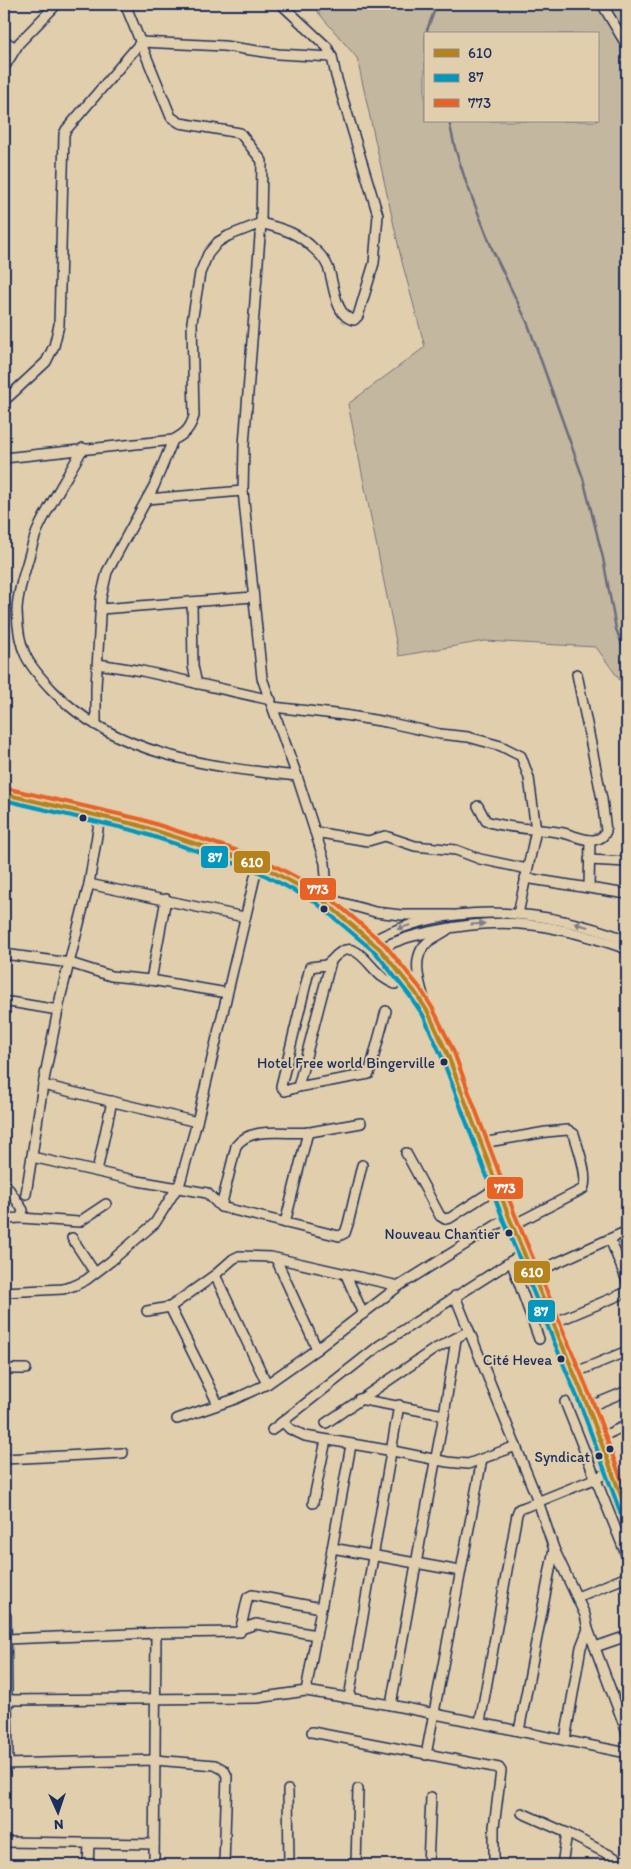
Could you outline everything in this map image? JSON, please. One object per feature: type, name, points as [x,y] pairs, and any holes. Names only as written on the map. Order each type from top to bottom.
[{"type":"main road","points":[[4,794],[173,835],[258,864],[318,896],[376,945],[404,976],[428,1012],[447,1053],[532,1274],[588,1407],[627,1512]]},
{"type":"street","points":[[4,68],[16,48],[57,4]]},
{"type":"street","points":[[125,4],[171,117],[180,123],[236,131],[243,135],[261,157],[263,165],[261,223],[244,446],[244,491],[262,678],[297,776],[325,863],[326,877],[318,896],[375,912],[452,915],[518,914],[551,918],[579,924],[627,940]]},
{"type":"street","points":[[4,458],[83,448],[173,440],[183,435],[190,427],[194,416],[192,322],[200,273],[208,254],[218,242],[228,236],[261,223],[299,235],[314,249],[328,267],[341,312],[348,319],[354,320],[358,316],[374,263],[378,215],[332,57],[327,47],[281,4]]},
{"type":"street","points":[[602,4],[627,46]]},
{"type":"street","points":[[4,41],[16,48]]},
{"type":"street","points":[[141,42],[224,46],[278,54],[332,57]]},
{"type":"street","points":[[4,401],[46,362],[54,346],[59,325],[64,134],[141,42]]},
{"type":"street","points":[[96,725],[100,609],[107,572],[147,499],[173,440]]},
{"type":"street","points":[[83,448],[38,528],[20,586],[17,610],[20,644],[26,660],[60,698],[78,714],[127,741],[178,757],[241,770],[297,776]]},
{"type":"street","points":[[147,499],[244,491]]},
{"type":"street","points":[[100,609],[253,597]]},
{"type":"street","points":[[192,602],[192,666],[197,684]]},
{"type":"street","points":[[98,664],[197,684],[272,703],[386,722],[440,734],[468,737],[501,746],[521,756],[530,778],[536,830],[518,914]]},
{"type":"street","points":[[478,806],[486,822],[506,828],[561,832],[590,840],[601,838],[606,831],[602,799],[577,674]]},
{"type":"street","points":[[26,1194],[43,1085],[58,1010],[89,884],[100,817]]},
{"type":"street","points":[[315,832],[368,842],[384,836],[415,846],[456,850],[526,873],[627,894]]},
{"type":"street","points":[[588,887],[590,840]]},
{"type":"street","points":[[589,860],[627,862]]},
{"type":"street","points":[[4,1292],[69,1288],[95,1274],[148,1229],[159,1216],[183,1178],[258,864]]},
{"type":"street","points":[[89,884],[244,917]]},
{"type":"street","points":[[151,980],[166,900]]},
{"type":"street","points":[[376,945],[396,930],[452,915]]},
{"type":"street","points":[[376,945],[453,927],[523,923],[581,933],[627,949]]},
{"type":"street","points":[[428,1012],[418,972],[421,950],[429,941],[453,927]]},
{"type":"street","points":[[386,1011],[369,1074],[285,1091],[281,1086],[310,967],[326,965],[338,953],[348,950],[356,951],[380,975],[395,984],[404,976]]},
{"type":"street","points":[[4,954],[70,964],[112,976],[151,980],[227,993]]},
{"type":"street","points":[[298,1087],[331,961]]},
{"type":"street","points":[[4,1005],[9,1002],[58,1010]]},
{"type":"street","points":[[43,1085],[197,1122]]},
{"type":"street","points":[[97,1171],[112,1101]]},
{"type":"street","points":[[221,1207],[236,1146],[241,1139],[252,1135],[280,1131],[308,1132],[361,1123]]},
{"type":"street","points":[[177,1419],[254,1392],[317,1349],[399,1286],[511,1221],[583,1189],[586,1184],[574,1134],[568,1130],[482,1143]]},
{"type":"street","points":[[285,1223],[308,1132]]},
{"type":"street","points":[[406,1153],[440,1216],[444,1219],[450,1218],[498,1186]]},
{"type":"street","points":[[32,1156],[207,1193],[221,1207],[339,1236],[345,1233],[348,1224],[362,1165]]},
{"type":"street","points":[[4,1182],[23,1210],[21,1218]]},
{"type":"street","points":[[4,1219],[21,1218],[78,1222],[106,1204]]},
{"type":"street","points":[[532,1274],[627,1231]]},
{"type":"street","points":[[72,1238],[95,1274]]},
{"type":"street","points":[[610,1239],[627,1281]]},
{"type":"street","points":[[272,1430],[380,1345],[524,1252]]},
{"type":"street","points":[[147,1311],[170,1307],[215,1275],[227,1263],[239,1256],[265,1256],[399,1286]]},
{"type":"street","points":[[276,1259],[317,1349]]},
{"type":"street","points":[[511,1261],[539,1340]]},
{"type":"street","points":[[215,1275],[267,1384]]},
{"type":"street","points":[[346,1275],[362,1314]]},
{"type":"street","points":[[553,1323],[627,1292]]},
{"type":"street","points":[[455,1296],[538,1501],[554,1549],[585,1615],[588,1629],[627,1733]]},
{"type":"street","points":[[170,1307],[218,1404]]},
{"type":"street","points":[[326,1423],[433,1350],[469,1331]]},
{"type":"street","points":[[391,1705],[444,1415],[456,1338]]},
{"type":"street","points":[[574,1373],[627,1351]]},
{"type":"street","points":[[4,1369],[26,1369]]},
{"type":"street","points":[[588,1407],[627,1391]]},
{"type":"street","points":[[359,1399],[444,1415]]},
{"type":"street","points":[[565,1402],[627,1557]]},
{"type":"street","points":[[349,1698],[393,1451],[399,1406]]},
{"type":"street","points":[[283,1422],[296,1434],[446,1462],[468,1464],[516,1446]]},
{"type":"street","points":[[599,1438],[627,1425]]},
{"type":"street","points":[[314,1503],[326,1440]]},
{"type":"street","points":[[306,1691],[351,1445]]},
{"type":"street","points":[[4,1459],[122,1453]]},
{"type":"street","points":[[426,1755],[482,1459]]},
{"type":"street","points":[[480,1722],[519,1510],[611,1472]]},
{"type":"street","points":[[332,1548],[460,1571]]},
{"type":"street","points":[[519,1731],[554,1549]]},
{"type":"street","points":[[577,1597],[627,1577]]},
{"type":"street","points":[[241,1629],[247,1600],[250,1596],[256,1595],[320,1608]]},
{"type":"street","points":[[4,1613],[6,1616],[6,1764],[155,1760],[215,1765],[226,1773],[224,1865]]},
{"type":"street","points":[[6,1639],[156,1633],[238,1633],[241,1629],[256,1624],[316,1635]]},
{"type":"street","points":[[565,1740],[581,1647],[588,1629]]},
{"type":"street","points":[[154,1865],[156,1633]]},
{"type":"street","points":[[595,1647],[627,1636]]},
{"type":"street","points":[[7,1700],[155,1697],[256,1698],[306,1691],[434,1713],[627,1753]]},
{"type":"street","points":[[312,1732],[499,1768],[501,1771],[494,1827],[494,1865]]},
{"type":"street","points":[[356,1865],[358,1789]]},
{"type":"street","points":[[288,1790],[289,1865]]},
{"type":"street","points":[[428,1865],[431,1797]]},
{"type":"street","points":[[522,1812],[567,1833],[614,1861],[627,1864]]},
{"type":"street","points":[[562,1865],[567,1833]]},
{"type":"street","points":[[4,1842],[154,1844]]},
{"type":"street","points":[[88,1865],[89,1844]]},
{"type":"shaded area","points":[[311,4],[623,4],[627,12],[627,125],[624,134],[627,197],[627,690],[596,647],[484,641],[399,656],[348,404],[425,347],[402,262],[357,58]]},
{"type":"waterway","points":[[427,32],[437,4]]},
{"type":"waterway","points":[[449,122],[466,182],[493,251],[528,324],[583,478],[603,558],[616,629],[627,657]]},
{"type":"transit line","name":"773","points":[[5,788],[140,819],[260,858],[322,891],[385,945],[420,988],[433,1009],[453,1050],[515,1215],[594,1405],[627,1495]]},
{"type":"transit line","name":"610","points":[[4,794],[138,825],[258,864],[318,896],[380,949],[415,992],[428,1012],[447,1053],[509,1217],[588,1407],[627,1512]]},
{"type":"transit line","name":"87","points":[[4,800],[136,831],[255,870],[314,901],[376,953],[423,1015],[441,1055],[503,1219],[582,1409],[621,1514]]},
{"type":"place","name":"Hotel Free world Bingerville","points":[[444,1062]]},
{"type":"place","name":"Nouveau Chantier","points":[[509,1233]]},
{"type":"place","name":"Cité Hevea","points":[[561,1359]]},
{"type":"place","name":"Syndicat","points":[[599,1456]]}]
